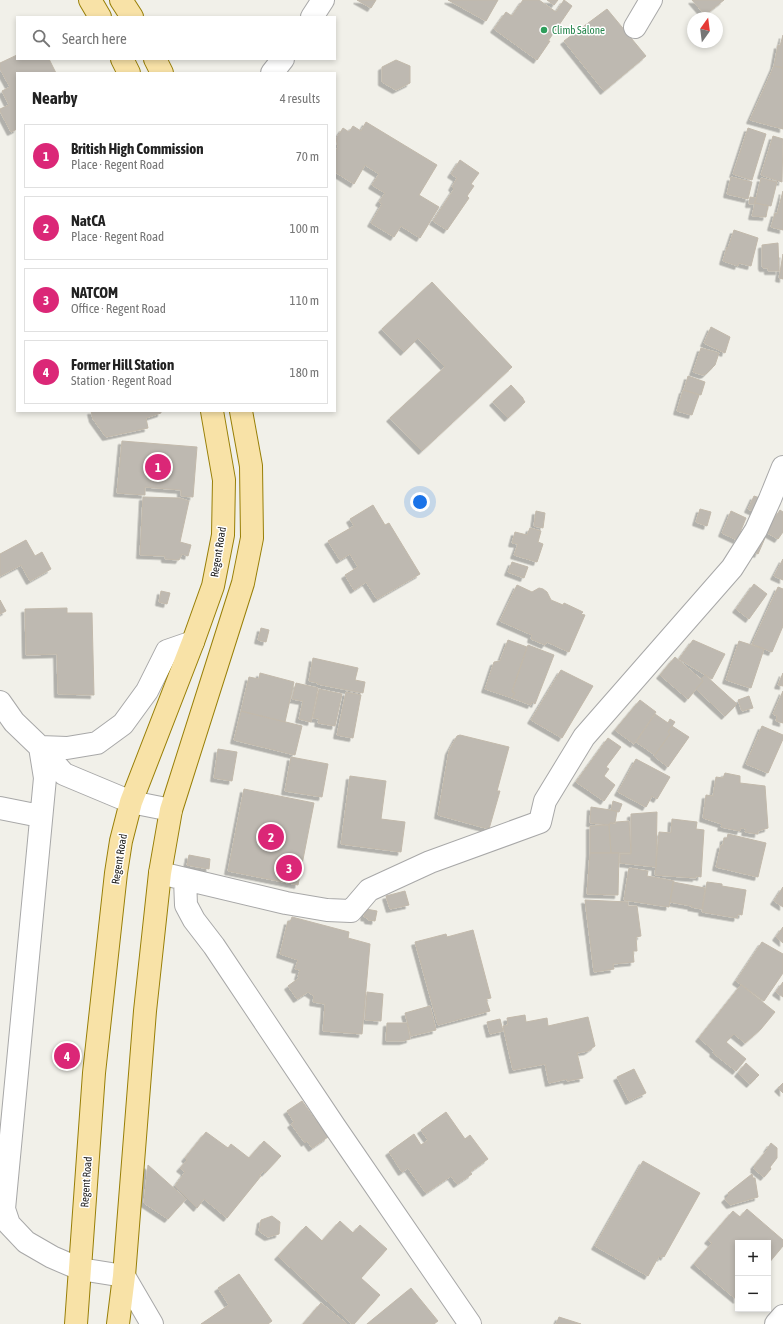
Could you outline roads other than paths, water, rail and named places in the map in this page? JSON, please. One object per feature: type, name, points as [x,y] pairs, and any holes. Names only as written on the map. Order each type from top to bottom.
[{"type":"main road","points":[[90,0],[99,16]]},
{"type":"main road","points":[[121,0],[131,16]]},
{"type":"main road","points":[[122,60],[128,72]]},
{"type":"main road","points":[[155,60],[161,72]]},
{"type":"main road","name":"Regent Road","points":[[76,1324],[95,1066],[116,873],[121,841],[131,802],[213,586],[223,535],[224,480],[212,412]]},
{"type":"main road","points":[[118,1324],[124,1276],[145,1011],[160,873],[171,810],[243,583],[252,538],[251,466],[241,412]]},
{"type":"street","points":[[313,16],[322,0]]},
{"type":"street","points":[[635,27],[650,0]]},
{"type":"street","points":[[273,72],[282,60]]},
{"type":"street","points":[[160,873],[293,904],[327,910],[351,911],[369,890],[430,862],[540,822],[545,801],[584,738],[732,568],[756,530],[783,467]]},
{"type":"street","points":[[40,747],[67,748],[97,743],[123,724],[148,691],[167,651],[193,642]]},
{"type":"street","points":[[0,702],[14,722],[40,747],[64,774],[131,802],[171,810]]},
{"type":"street","points":[[40,747],[44,778],[4,1209],[9,1224],[26,1242],[52,1257],[80,1269],[124,1276],[152,1324]]},
{"type":"street","points":[[0,808],[40,816]]},
{"type":"street","points":[[185,879],[186,905],[194,920],[214,946],[335,1128],[470,1324]]},
{"type":"street","points":[[776,1324],[783,1316]]},
{"type":"place","name":"Climb Salone","points":[[544,30]]},
{"type":"place","name":"British High Commission","points":[[158,467]]},
{"type":"place","name":"NatCA","points":[[271,837]]},
{"type":"place","name":"NATCOM","points":[[289,868]]},
{"type":"place","name":"Former Hill Station","points":[[67,1056]]}]
